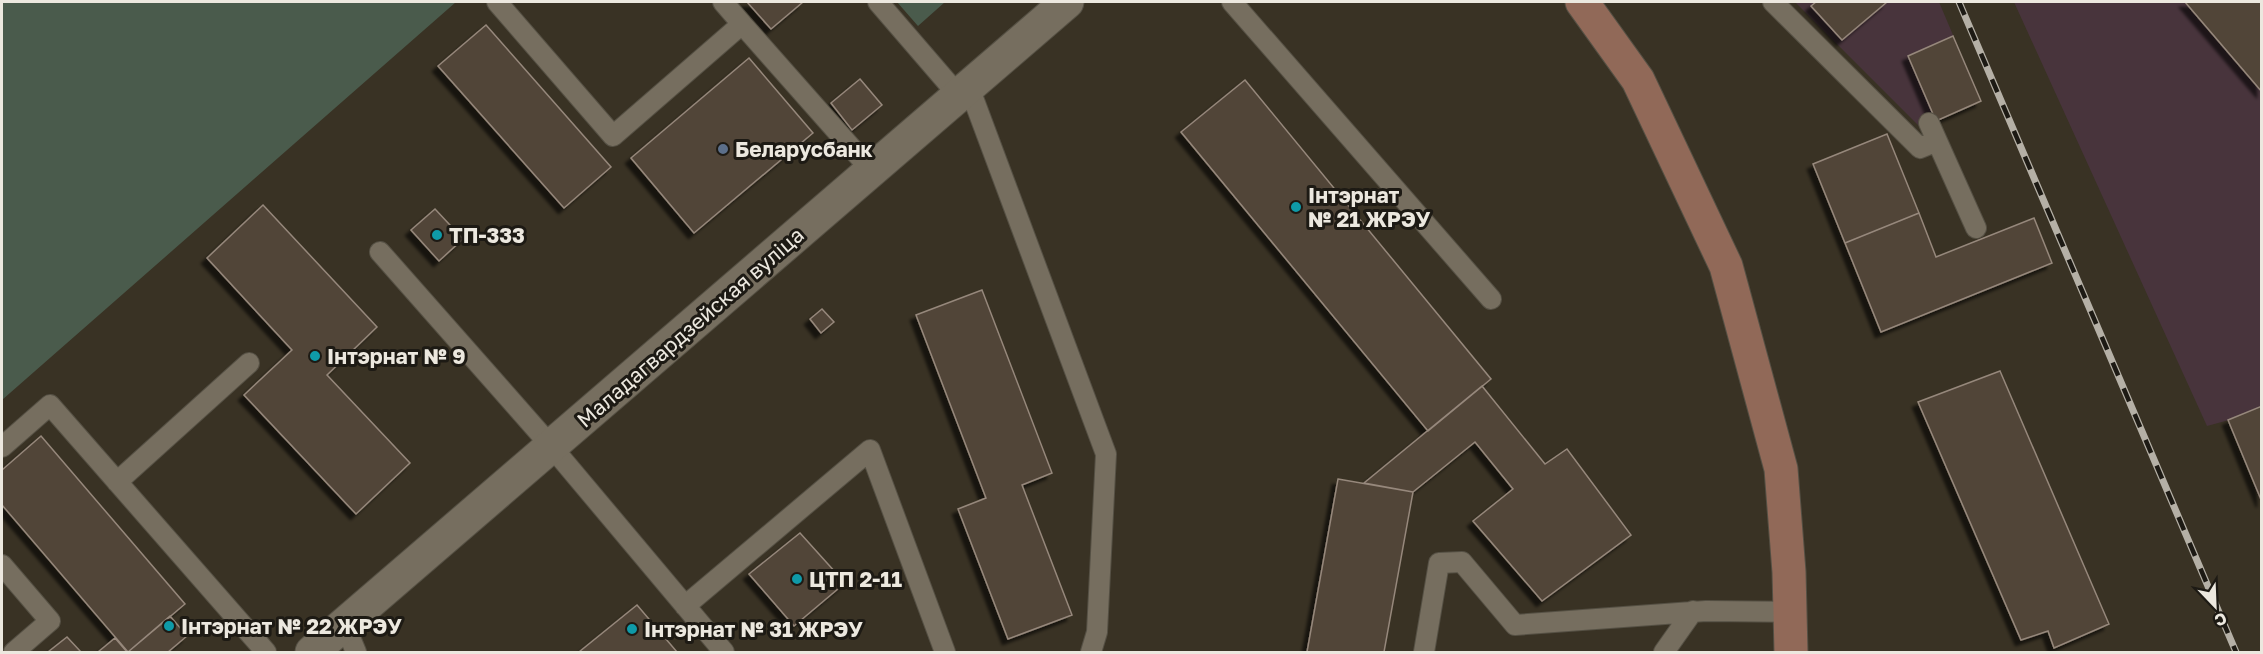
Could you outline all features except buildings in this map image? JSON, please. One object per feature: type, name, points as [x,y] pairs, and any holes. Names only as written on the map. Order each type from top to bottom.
[{"type":"main road","points":[[1582,2],[1638,80],[1726,266],[1781,469],[1791,612],[1791,652]]},
{"type":"street","name":"Маладагвардзейская вуліца","points":[[312,652],[350,638],[551,446],[1067,2]]},
{"type":"lane","points":[[497,2],[613,136],[742,24]]},
{"type":"lane","points":[[723,2],[872,171]]},
{"type":"lane","points":[[878,2],[964,91],[1106,454],[1097,632],[1091,652]]},
{"type":"lane","points":[[1232,2],[1491,299]]},
{"type":"lane","points":[[1773,2],[1920,148],[1933,132],[1976,228]]},
{"type":"lane","points":[[380,252],[551,446],[724,652]]},
{"type":"lane","points":[[117,482],[249,363]]},
{"type":"lane","points":[[2,447],[50,405],[266,652]]},
{"type":"lane","points":[[685,606],[870,450],[945,652]]},
{"type":"lane","points":[[1424,652],[1439,563],[1462,562],[1515,625],[1694,611],[1791,612]]},
{"type":"lane","points":[[2,565],[50,621],[14,652]]},
{"type":"lane","points":[[1664,652],[1694,611]]},
{"type":"shaded area","points":[[1795,2],[1939,2],[1981,101],[1921,128]]},
{"type":"shaded area","points":[[2014,2],[2261,2],[2261,502],[2229,420],[2207,426]]},
{"type":"green space","points":[[2,2],[456,2],[2,400]]},
{"type":"green space","points":[[897,2],[945,2],[918,26]]},
{"type":"railway","points":[[1959,2],[2236,652]]},
{"type":"place","name":"Беларусбанк","points":[[723,149]]},
{"type":"place","name":"Інтэрнат № 21 ЖРЭУ","points":[[1296,207]]},
{"type":"place","name":"ТП-333","points":[[437,235]]},
{"type":"place","name":"Інтэрнат № 9","points":[[315,356]]},
{"type":"place","name":"ЦТП 2-11","points":[[797,579]]},
{"type":"place","name":"Інтэрнат № 22 ЖРЭУ","points":[[169,626]]},
{"type":"place","name":"Інтэрнат № 31 ЖРЭУ","points":[[632,629]]}]
